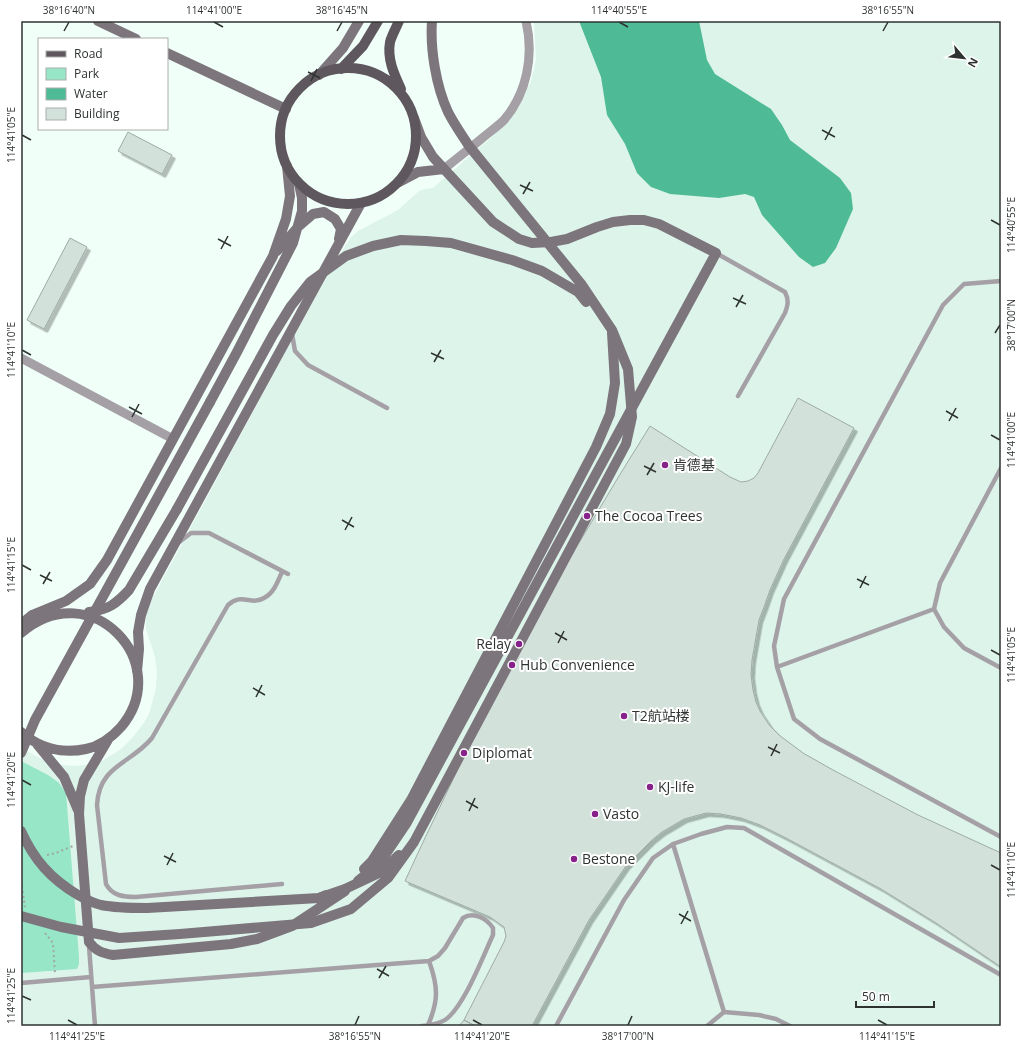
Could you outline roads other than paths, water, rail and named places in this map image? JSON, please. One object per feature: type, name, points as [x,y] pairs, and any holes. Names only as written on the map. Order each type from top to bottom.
[{"type":"main road","points":[[98,21],[134,38]]},
{"type":"main road","points":[[359,21],[343,48],[319,75],[301,87],[294,95],[286,109],[281,124],[280,135],[283,156],[287,166],[299,184],[308,191],[327,202],[350,205],[382,196],[399,182],[418,172],[444,169]]},
{"type":"main road","points":[[341,68],[363,46],[378,21]]},
{"type":"main road","points":[[109,738],[84,780],[80,796],[79,814],[89,942],[101,953],[113,955],[231,944],[257,939],[292,926],[352,886],[379,864],[406,824],[716,253],[659,224],[644,220],[613,222],[566,239],[551,242],[532,243],[519,239],[493,222],[444,169],[425,145],[392,71],[390,42],[399,21]]},
{"type":"main road","points":[[25,914],[62,927],[118,938],[311,923],[351,909],[388,878],[414,842],[626,444],[632,417],[628,369],[612,330],[582,285],[469,146],[457,129],[448,111],[435,68],[431,32],[432,21]]},
{"type":"main road","points":[[168,53],[286,109]]},
{"type":"main road","points":[[319,75],[341,68],[356,68],[380,76],[398,89],[405,98]]},
{"type":"main road","points":[[399,182],[409,168],[415,152],[416,129],[414,118]]},
{"type":"main road","points":[[21,624],[32,615],[66,601],[90,584],[107,560],[273,256],[286,219],[290,196],[287,166]]},
{"type":"main road","points":[[21,753],[26,738],[35,720],[210,402],[293,243],[302,212],[302,198],[299,184]]},
{"type":"main road","points":[[37,744],[57,750],[73,751],[89,748],[109,738],[117,731],[130,714],[137,693],[139,649],[138,632],[141,615],[150,589],[361,203]]},
{"type":"main road","points":[[273,256],[299,226],[313,214],[324,212],[335,219],[341,229],[338,245]]},
{"type":"main road","points":[[21,624],[48,616],[102,610],[119,602],[136,579],[177,509],[273,335],[291,306],[310,282],[346,256],[373,246],[401,240],[451,243],[512,260],[542,271],[578,292],[612,330],[616,384],[610,414],[596,447],[411,800],[372,861],[350,882],[319,898]]},
{"type":"main road","points":[[69,613],[90,616],[100,620],[113,629],[130,650],[137,671]]},
{"type":"main road","points":[[21,632],[33,623],[48,616]]},
{"type":"main road","points":[[21,732],[37,744],[64,777],[73,796],[79,814]]},
{"type":"main road","points":[[21,831],[27,845],[44,869],[57,882],[87,900],[100,905],[124,908],[319,898],[345,889],[381,872],[414,842]]},
{"type":"street","points":[[444,169],[504,120],[515,104],[523,87],[530,51],[526,21]]},
{"type":"street","points":[[21,358],[173,439]]},
{"type":"lane","points":[[716,253],[785,292],[788,298],[785,313],[738,396]]},
{"type":"lane","points":[[1001,281],[964,284],[943,305],[784,598],[774,646],[777,667],[794,720],[820,739],[1001,837]]},
{"type":"lane","points":[[291,330],[295,350],[308,365],[387,408]]},
{"type":"lane","points":[[1001,468],[940,583],[934,609],[944,627],[964,648],[1001,668]]},
{"type":"lane","points":[[172,548],[191,533],[209,534],[288,574]]},
{"type":"lane","points":[[282,572],[276,586],[264,598],[253,601],[240,598],[235,599],[228,605],[152,738],[148,744],[111,771],[106,777],[98,794],[97,805],[106,884],[109,889],[120,896],[136,897],[282,884]]},
{"type":"lane","points":[[777,667],[934,609]]},
{"type":"lane","points":[[556,1026],[624,900],[653,858],[673,844],[727,827],[744,828],[1001,976]]},
{"type":"lane","points":[[673,844],[724,1012]]},
{"type":"lane","points":[[92,987],[429,961],[438,956],[451,939],[463,918],[468,915],[484,918],[493,928],[493,935],[462,1002],[444,1021],[428,1026],[422,1026]]},
{"type":"lane","points":[[89,942],[95,1026]]},
{"type":"lane","points":[[428,1026],[434,1007],[436,991],[435,979],[429,961]]},
{"type":"lane","points":[[21,983],[92,977]]},
{"type":"lane","points":[[707,1026],[724,1012],[759,1015],[776,1019],[790,1026]]},
{"type":"water","points":[[579,21],[699,21],[707,60],[715,74],[771,109],[790,140],[840,178],[851,193],[853,209],[836,248],[825,263],[813,267],[799,257],[762,215],[754,197],[745,194],[719,198],[670,194],[651,187],[637,173],[625,144],[607,115],[601,77]]},
{"type":"place","name":"肯德基","points":[[665,465]]},
{"type":"place","name":"The Cocoa Trees","points":[[587,516]]},
{"type":"place","name":"Relay","points":[[519,644]]},
{"type":"place","name":"Hub Convenience","points":[[512,665]]},
{"type":"place","name":"T2航站楼","points":[[624,716]]},
{"type":"place","name":"Diplomat","points":[[464,753]]},
{"type":"place","name":"KJ-life","points":[[650,787]]},
{"type":"place","name":"Vasto","points":[[595,814]]},
{"type":"place","name":"Bestone","points":[[574,859]]}]
